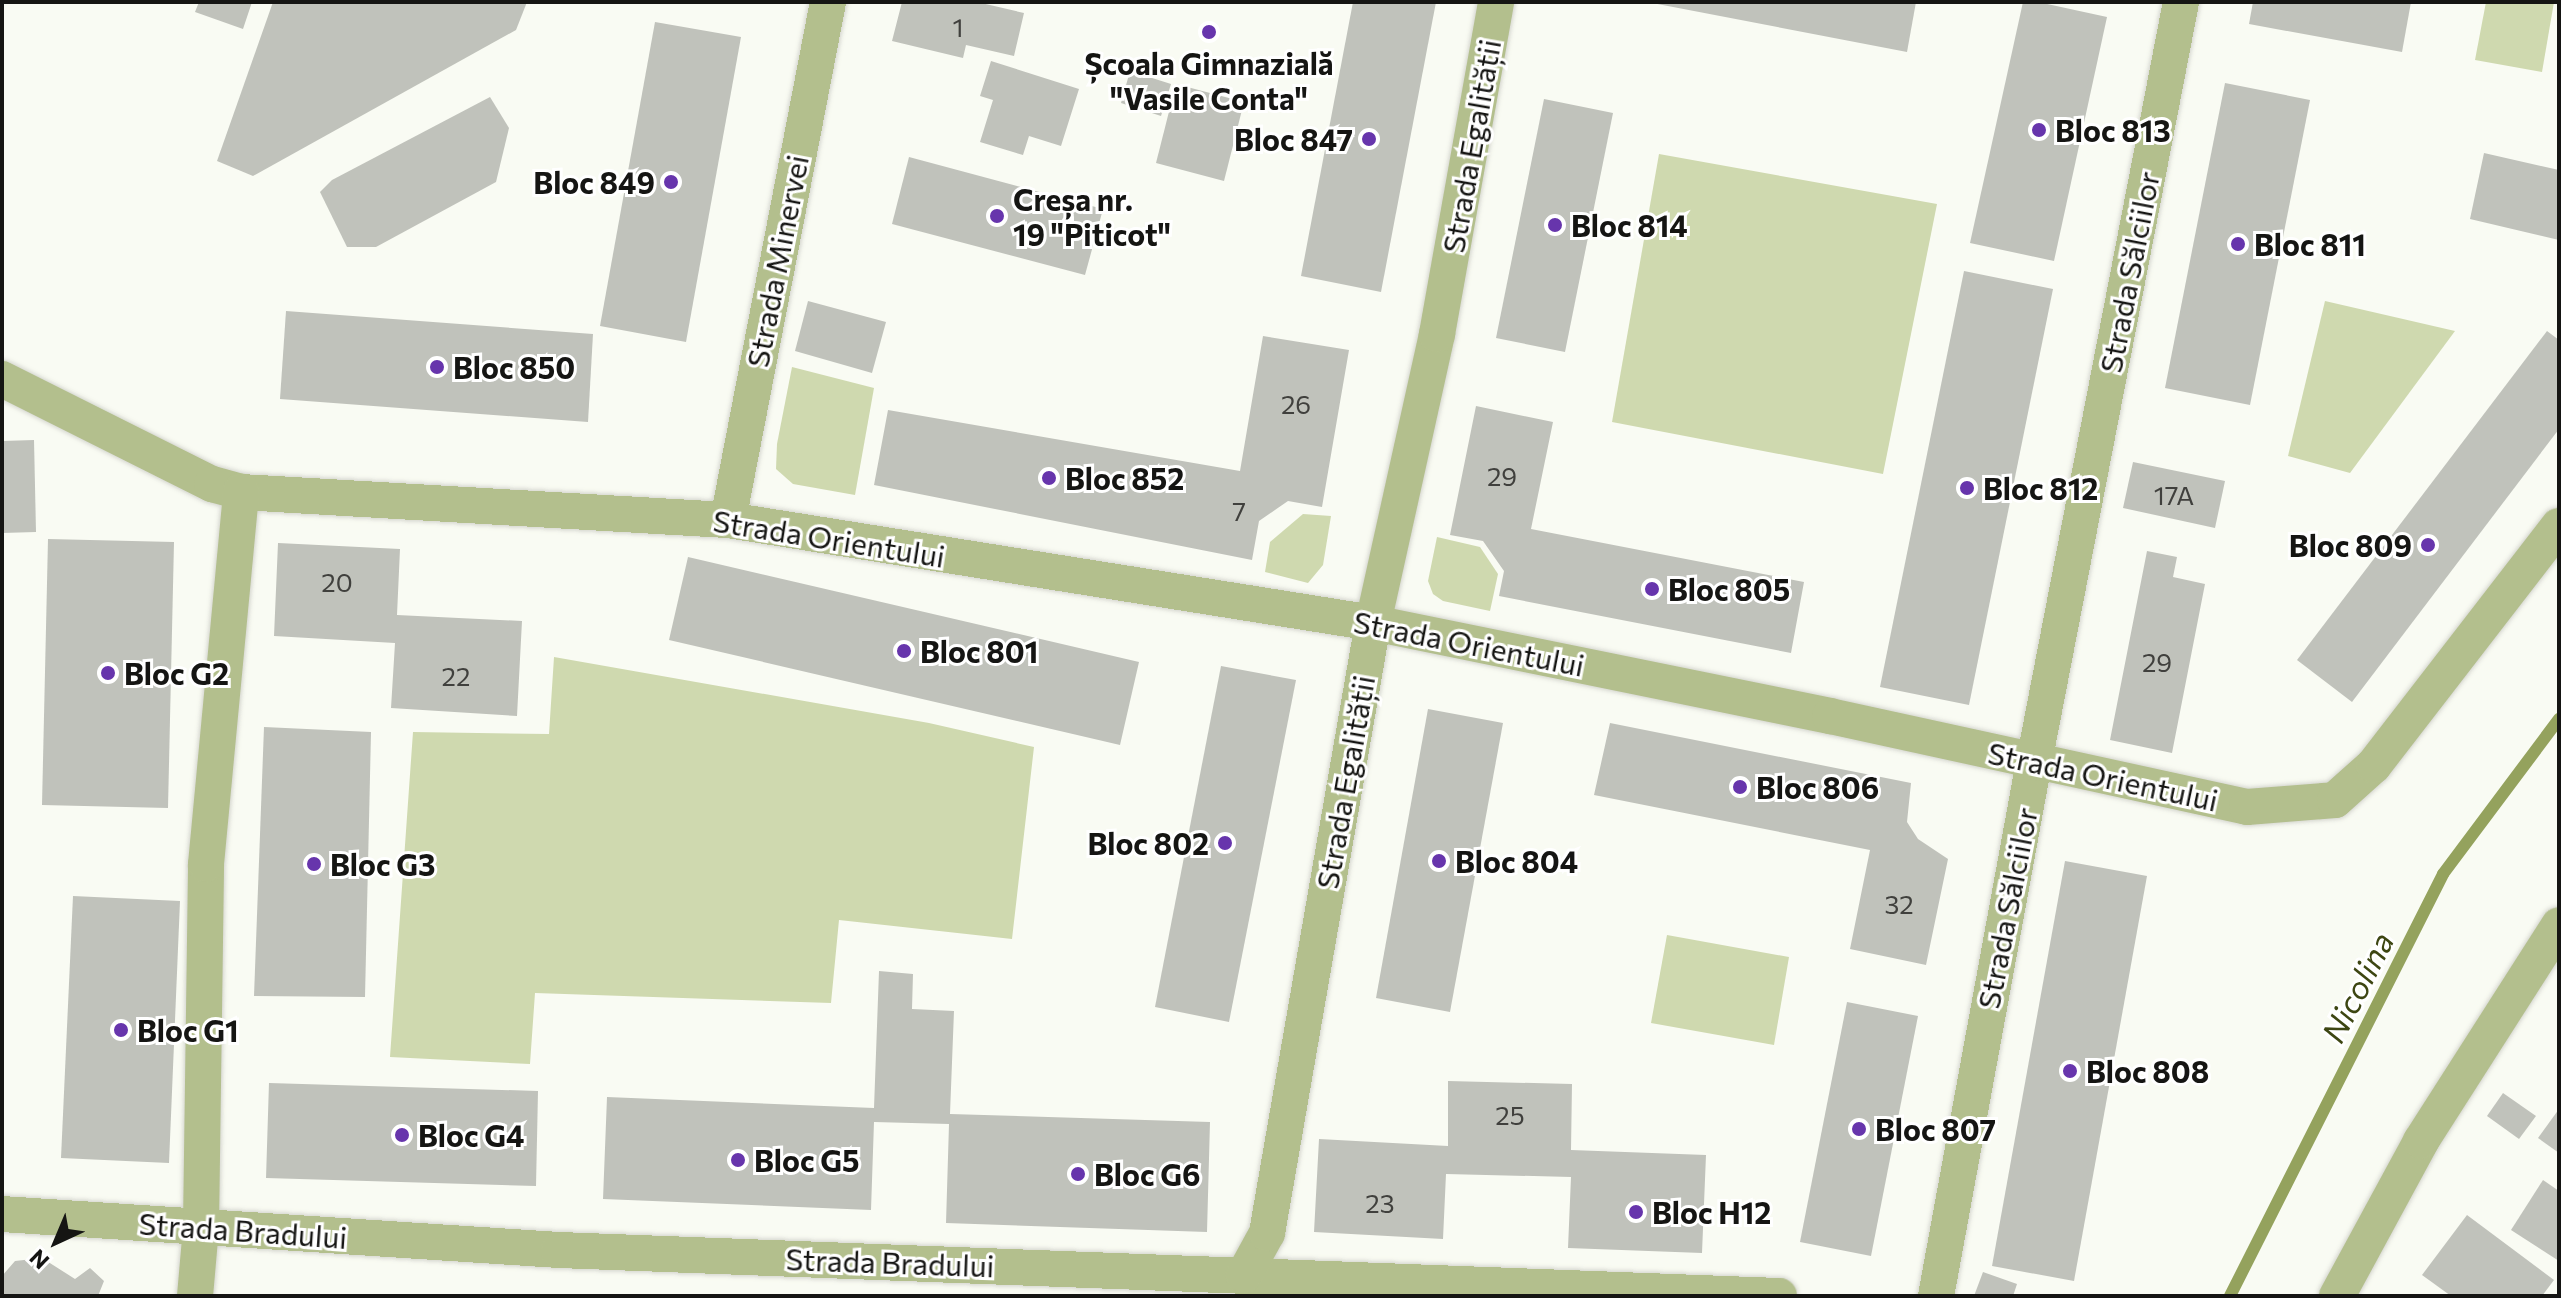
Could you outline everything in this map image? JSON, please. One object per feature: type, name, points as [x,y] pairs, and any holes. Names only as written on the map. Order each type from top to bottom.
[{"type":"street","name":"Strada Minervei","points":[[728,520],[828,2]]},
{"type":"street","name":"Strada Egalității","points":[[1244,1275],[1267,1233],[1373,623],[1437,334],[1496,2]]},
{"type":"street","name":"Strada Sălciilor","points":[[1936,1296],[2034,762],[2181,2]]},
{"type":"street","name":"Strada Orientului","points":[[2,379],[212,484],[241,492],[728,520],[1373,623],[1830,716],[2247,807],[2335,800],[2374,765],[2559,526]]},
{"type":"street","points":[[195,1296],[201,1227],[206,864],[241,492]]},
{"type":"street","points":[[2337,1296],[2421,1141],[2559,925]]},
{"type":"street","name":"Strada Bradului","points":[[2,1214],[559,1250],[1779,1296]]},
{"type":"green space","points":[[2486,2],[2554,2],[2542,72],[2475,60]]},
{"type":"green space","points":[[1659,154],[1937,204],[1883,474],[1612,422]]},
{"type":"green space","points":[[2325,301],[2455,331],[2350,473],[2288,456]]},
{"type":"green space","points":[[792,367],[874,388],[855,495],[793,484],[776,469],[777,444]]},
{"type":"green space","points":[[1303,514],[1331,516],[1323,565],[1308,583],[1265,572],[1270,542]]},
{"type":"green space","points":[[1437,537],[1480,547],[1498,574],[1490,611],[1443,601],[1433,594],[1428,581]]},
{"type":"green space","points":[[554,657],[929,723],[1034,747],[1012,939],[839,920],[831,1003],[535,993],[530,1064],[390,1057],[413,732],[549,734]]},
{"type":"green space","points":[[1667,935],[1789,957],[1774,1045],[1651,1023]]},
{"type":"building","points":[[199,2],[252,2],[243,29],[195,12]]},
{"type":"building","points":[[273,2],[527,2],[516,30],[253,176],[217,161]]},
{"type":"building","points":[[902,2],[977,2],[1024,13],[1014,56],[966,45],[963,58],[892,41]]},
{"type":"building","name":"Bloc 847","points":[[1353,2],[1436,2],[1381,292],[1301,276]]},
{"type":"building","points":[[1647,2],[1916,2],[1907,52]]},
{"type":"building","name":"Bloc 813","points":[[2023,2],[2038,2],[2107,17],[2054,261],[1970,243]]},
{"type":"building","points":[[2253,2],[2411,2],[2402,52],[2249,24]]},
{"type":"building","name":"Bloc 849","points":[[655,22],[741,37],[686,342],[600,326]]},
{"type":"building","points":[[991,61],[1079,89],[1061,146],[1029,136],[1023,155],[980,142],[993,100],[980,96]]},
{"type":"building","points":[[1130,71],[1171,84],[1161,116],[1121,103]]},
{"type":"building","name":"Bloc 811","points":[[2225,83],[2310,100],[2250,405],[2165,388]]},
{"type":"building","points":[[1176,84],[1244,102],[1224,181],[1156,163]]},
{"type":"building","points":[[490,97],[509,128],[496,182],[376,247],[347,247],[320,192],[332,180]]},
{"type":"building","name":"Bloc 814","points":[[1544,99],[1613,113],[1565,352],[1496,338]]},
{"type":"building","points":[[2484,153],[2559,170],[2559,240],[2470,219]]},
{"type":"building","name":"Creșa nr. 19 \"Piticot\"","points":[[909,157],[1103,209],[1085,275],[892,224]]},
{"type":"building","name":"Bloc 812","points":[[1964,271],[2053,289],[1969,705],[1880,687]]},
{"type":"building","points":[[808,301],[886,322],[872,373],[795,351]]},
{"type":"building","name":"Bloc 850","points":[[286,311],[593,334],[588,422],[280,399]]},
{"type":"building","name":"Bloc 809","points":[[2547,331],[2559,340],[2559,429],[2352,702],[2297,660]]},
{"type":"building","points":[[1263,336],[1349,350],[1322,507],[1288,501],[1259,521],[1252,560],[874,485],[888,410],[1240,471]]},
{"type":"building","name":"Bloc 805","points":[[1476,406],[1553,422],[1531,529],[1804,582],[1791,653],[1499,596],[1504,571],[1483,541],[1450,535]]},
{"type":"building","points":[[34,440],[36,532],[2,533],[2,441]]},
{"type":"building","points":[[2133,462],[2225,481],[2215,528],[2123,508]]},
{"type":"building","name":"Bloc G2","points":[[48,539],[174,542],[168,808],[42,805]]},
{"type":"building","points":[[278,543],[400,549],[397,615],[522,621],[517,716],[391,708],[395,643],[274,636]]},
{"type":"building","points":[[2147,551],[2177,557],[2173,577],[2205,584],[2172,753],[2110,740]]},
{"type":"building","name":"Bloc 801","points":[[688,557],[1139,662],[1120,745],[669,640]]},
{"type":"building","name":"Bloc 802","points":[[1221,666],[1296,680],[1229,1022],[1155,1007]]},
{"type":"building","name":"Bloc 804","points":[[1428,709],[1503,723],[1450,1012],[1376,998]]},
{"type":"building","name":"Bloc 806","points":[[1610,723],[1911,783],[1907,822],[1918,839],[1948,859],[1926,965],[1850,949],[1870,850],[1594,795]]},
{"type":"building","name":"Bloc G3","points":[[264,727],[371,732],[365,997],[254,996]]},
{"type":"building","name":"Bloc 808","points":[[2065,861],[2147,876],[2074,1281],[1992,1266]]},
{"type":"building","name":"Bloc G1","points":[[73,896],[180,901],[169,1163],[61,1158]]},
{"type":"building","points":[[879,971],[913,974],[912,1009],[954,1011],[950,1114],[1210,1122],[1207,1232],[946,1223],[949,1124],[874,1122],[871,1210],[603,1199],[607,1097],[874,1108]]},
{"type":"building","name":"Bloc 807","points":[[1847,1002],[1918,1016],[1871,1256],[1800,1242]]},
{"type":"building","points":[[1448,1081],[1572,1084],[1571,1150],[1706,1155],[1702,1253],[1568,1248],[1571,1177],[1446,1174],[1443,1239],[1314,1232],[1319,1139],[1448,1146]]},
{"type":"building","name":"Bloc G4","points":[[269,1083],[538,1091],[536,1186],[266,1178]]},
{"type":"building","points":[[2503,1093],[2536,1116],[2519,1139],[2487,1116]]},
{"type":"building","points":[[2559,1109],[2559,1153],[2538,1138]]},
{"type":"building","points":[[2543,1180],[2559,1191],[2559,1261],[2511,1230]]},
{"type":"building","points":[[2467,1215],[2554,1280],[2542,1296],[2451,1296],[2422,1275]]},
{"type":"building","points":[[42,1258],[75,1279],[90,1268],[104,1281],[98,1296],[2,1296],[2,1276],[15,1261]]},
{"type":"building","points":[[1983,1272],[2017,1284],[2013,1296],[1974,1296]]},
{"type":"waterway","name":"Nicolina","points":[[2230,1296],[2443,874],[2559,719]]},
{"type":"place","name":"Școala Gimnazială \"Vasile Conta\"","points":[[1209,32]]},
{"type":"place","name":"Bloc 813","points":[[2039,130]]},
{"type":"place","name":"Bloc 847","points":[[1369,139]]},
{"type":"place","name":"Bloc 849","points":[[671,182]]},
{"type":"place","name":"Creșa nr. 19 \"Piticot\"","points":[[997,216]]},
{"type":"place","name":"Bloc 814","points":[[1555,225]]},
{"type":"place","name":"Bloc 811","points":[[2238,244]]},
{"type":"place","name":"Bloc 850","points":[[437,367]]},
{"type":"place","name":"Bloc 852","points":[[1049,478]]},
{"type":"place","name":"Bloc 812","points":[[1967,488]]},
{"type":"place","name":"Bloc 809","points":[[2428,545]]},
{"type":"place","name":"Bloc 805","points":[[1652,589]]},
{"type":"place","name":"Bloc 801","points":[[904,651]]},
{"type":"place","name":"Bloc G2","points":[[108,673]]},
{"type":"place","name":"Bloc 806","points":[[1740,787]]},
{"type":"place","name":"Bloc 802","points":[[1225,843]]},
{"type":"place","name":"Bloc 804","points":[[1439,861]]},
{"type":"place","name":"Bloc G3","points":[[314,864]]},
{"type":"place","name":"Bloc G1","points":[[121,1030]]},
{"type":"place","name":"Bloc 808","points":[[2070,1071]]},
{"type":"place","name":"Bloc 807","points":[[1859,1129]]},
{"type":"place","name":"Bloc G4","points":[[402,1135]]},
{"type":"place","name":"Bloc G5","points":[[738,1160]]},
{"type":"place","name":"Bloc G6","points":[[1078,1174]]},
{"type":"place","name":"Bloc H12","points":[[1636,1212]]}]
